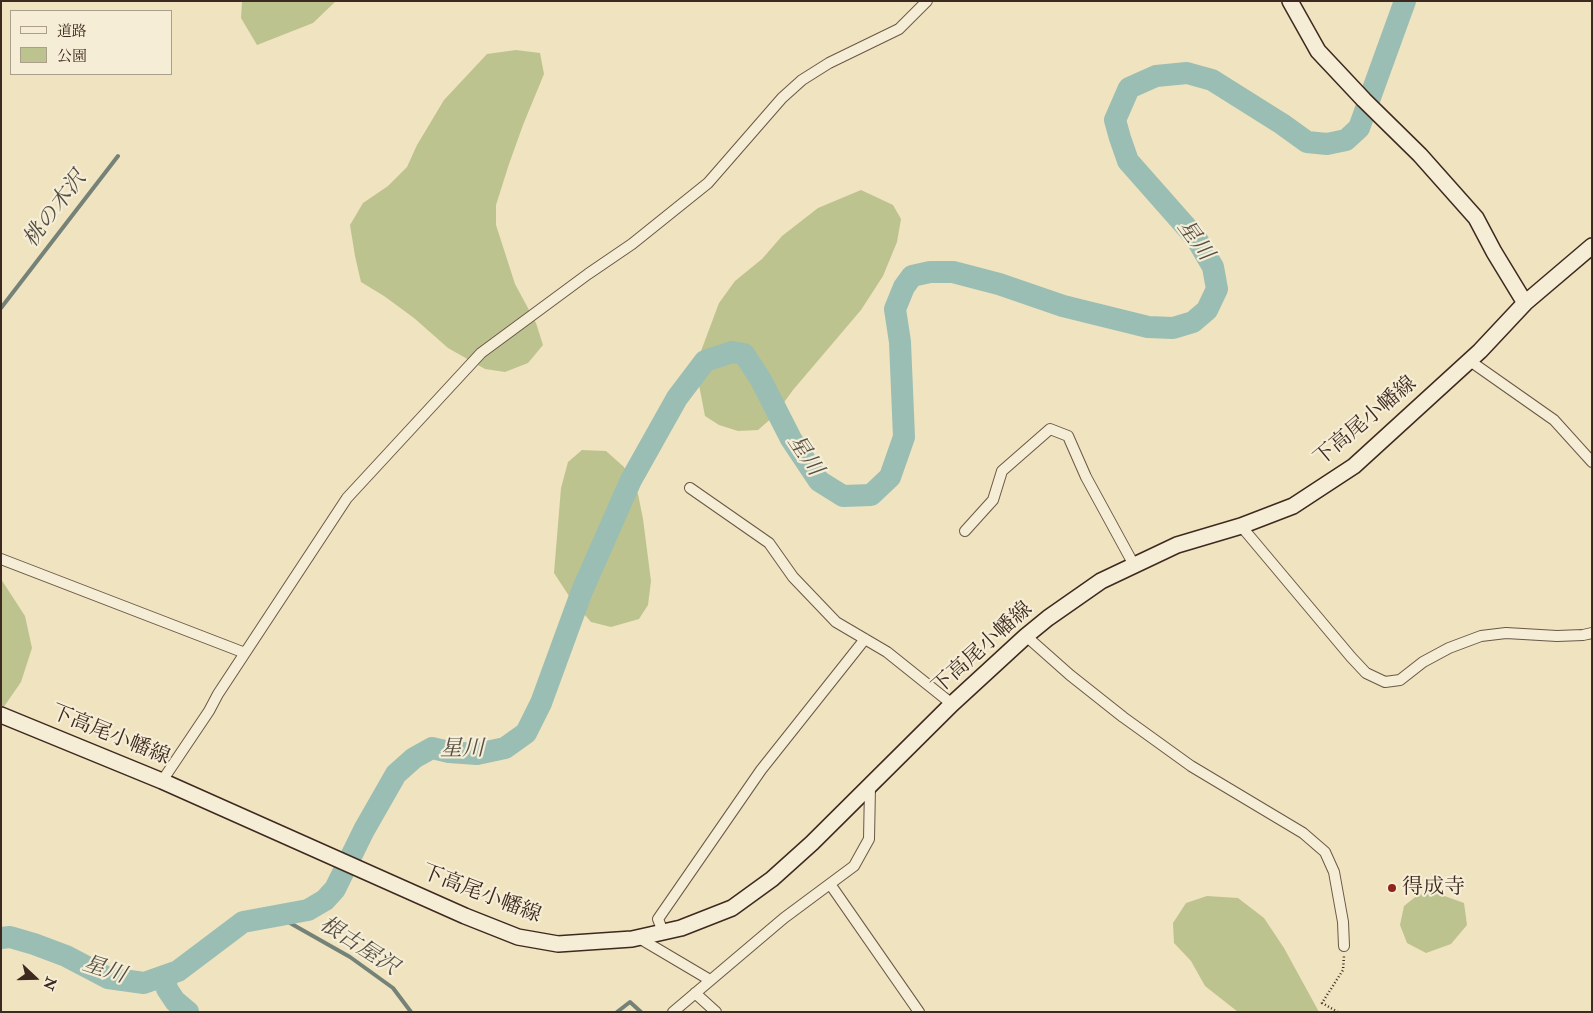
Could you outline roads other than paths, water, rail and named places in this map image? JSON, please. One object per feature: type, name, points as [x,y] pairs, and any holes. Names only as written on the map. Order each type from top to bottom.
[{"type":"main road","points":[[1290,1],[1318,51],[1420,155],[1476,218],[1494,252],[1526,303]]},
{"type":"main road","name":"下高尾小幡線","points":[[1,715],[162,781],[465,916],[518,937],[558,944],[639,938],[681,928],[732,908],[752,895],[812,843],[952,704],[1026,636],[1101,580],[1177,545],[1241,526],[1293,506],[1354,466],[1470,361],[1526,303],[1592,246]]},
{"type":"street","points":[[162,781],[347,498],[481,353],[632,244],[708,183],[782,98],[802,80],[829,63],[899,29],[927,1]]},
{"type":"street","points":[[1470,361],[1554,420],[1592,462]]},
{"type":"street","points":[[965,531],[993,500],[1002,472],[1050,429],[1068,436],[1086,477],[1134,565]]},
{"type":"street","points":[[690,488],[769,543],[793,577],[836,622],[886,652],[952,704]]},
{"type":"street","points":[[1241,526],[1366,674],[1385,682],[1400,680],[1423,662],[1449,648],[1481,636],[1506,632],[1557,636],[1592,633]]},
{"type":"street","points":[[1,559],[245,653]]},
{"type":"street","points":[[1026,636],[1070,675],[1123,717],[1191,766],[1303,833],[1326,852],[1334,872],[1343,922],[1344,946]]},
{"type":"street","points":[[663,932],[658,919],[756,777],[865,639]]},
{"type":"street","points":[[673,1012],[784,918],[854,866],[869,839],[870,787]]},
{"type":"street","points":[[830,884],[918,1012]]},
{"type":"street","points":[[639,938],[710,980]]},
{"type":"street","points":[[695,993],[716,1012]]},
{"type":"waterway","name":"星川","points":[[1,938],[10,937],[34,944],[66,956],[108,978],[144,983],[178,971],[243,922],[308,910],[325,900],[335,889],[364,830],[396,774],[414,758],[432,748],[449,752],[477,754],[505,748],[526,733],[541,703],[582,591],[631,480],[677,398],[705,361],[732,352],[744,354],[761,380],[791,439],[819,481],[843,496],[871,495],[890,477],[904,437],[900,342],[895,309],[904,287],[912,276],[930,272],[953,272],[999,284],[1063,306],[1148,327],[1173,328],[1193,322],[1207,310],[1217,289],[1213,267],[1196,238],[1128,161],[1115,120],[1129,88],[1156,76],[1187,73],[1212,80],[1307,142],[1327,144],[1346,140],[1359,128],[1405,1]]},
{"type":"waterway","name":"桃の木沢","points":[[1,308],[118,156]]},
{"type":"waterway","name":"根古屋沢","points":[[284,915],[290,923],[350,957],[393,988],[411,1012]]},
{"type":"waterway","points":[[165,977],[167,989],[175,1001],[188,1012]]},
{"type":"waterway","name":"根古屋沢","points":[[617,1012],[630,1002],[641,1012]]},
{"type":"place","name":"得成寺","points":[[1392,888]]}]
